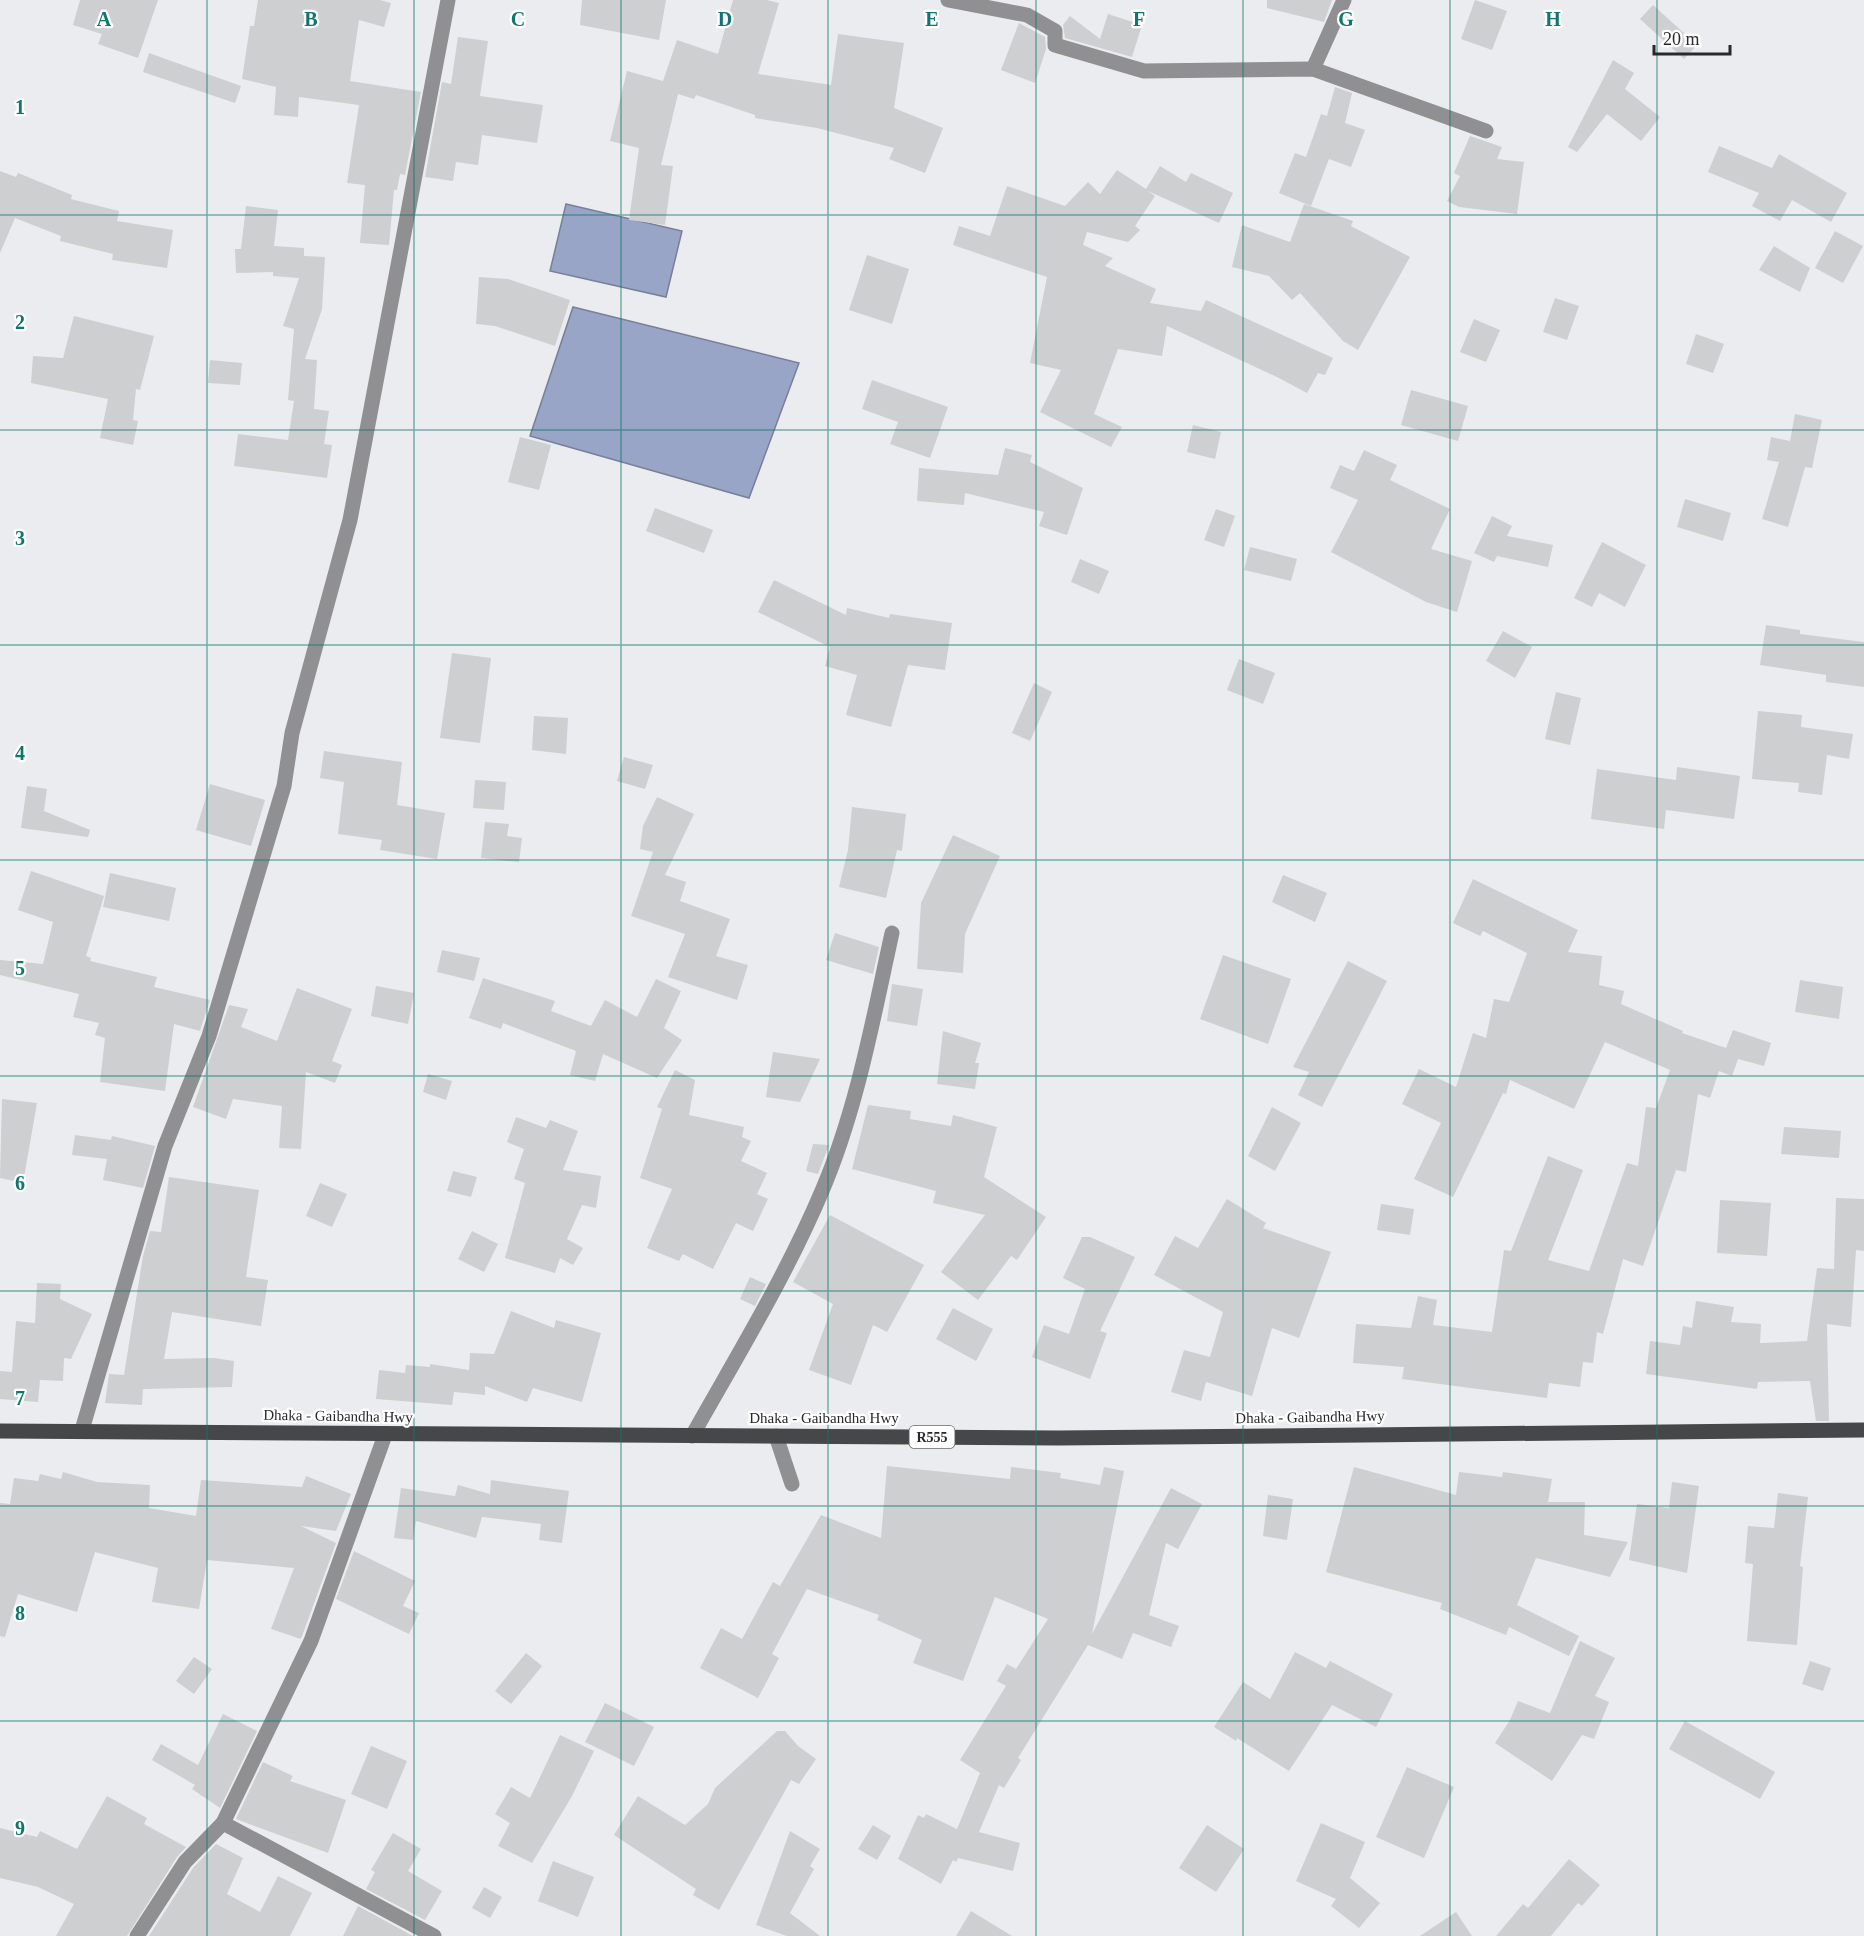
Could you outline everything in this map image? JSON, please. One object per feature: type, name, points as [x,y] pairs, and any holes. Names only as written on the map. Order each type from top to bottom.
[{"type":"main road","name":"Dhaka - Gaibandha Hwy","points":[[0,1431],[1059,1438],[1864,1430]]},
{"type":"street","points":[[82,1430],[165,1146],[209,1036],[284,786],[292,733],[350,520],[448,0]]},
{"type":"street","points":[[948,0],[1027,15],[1054,31],[1055,45],[1144,71],[1313,69],[1486,131]]},
{"type":"street","points":[[1313,69],[1344,0]]},
{"type":"street","points":[[693,1436],[780,1279],[823,1190],[860,1079],[892,933]]},
{"type":"street","points":[[137,1936],[185,1862],[223,1823],[311,1641],[385,1434]]},
{"type":"street","points":[[776,1436],[792,1484]]},
{"type":"street","points":[[223,1823],[434,1936]]},
{"type":"water","points":[[566,204],[682,231],[666,297],[550,271]]},
{"type":"water","points":[[573,307],[799,363],[749,498],[530,436]]},
{"type":"building","points":[[80,0],[158,0],[138,58],[98,44],[102,34],[73,25]]},
{"type":"building","points":[[258,0],[380,0],[391,3],[384,27],[359,20],[350,81],[421,92],[405,175],[400,174],[397,190],[394,190],[389,245],[360,243],[365,185],[347,183],[359,105],[299,97],[298,117],[274,115],[276,87],[242,79],[250,26],[254,26]]},
{"type":"building","points":[[582,0],[666,0],[659,40],[580,25]]},
{"type":"building","points":[[733,0],[767,0],[779,3],[758,74],[831,85],[838,34],[904,43],[894,108],[943,128],[925,173],[889,159],[894,148],[817,128],[755,118],[755,115],[696,95],[694,99],[678,94],[661,165],[673,166],[665,225],[629,220],[639,148],[610,141],[627,71],[663,81],[677,40],[718,54]]},
{"type":"building","points":[[1267,0],[1332,0],[1324,22],[1267,8]]},
{"type":"building","points":[[1475,0],[1507,11],[1492,50],[1461,39]]},
{"type":"building","points":[[1653,5],[1697,45],[1684,59],[1640,19]]},
{"type":"building","points":[[1108,14],[1142,25],[1132,57],[1065,38],[1063,25],[1070,16],[1100,39]]},
{"type":"building","points":[[1019,23],[1045,37],[1046,49],[1035,83],[1001,70]]},
{"type":"building","points":[[458,37],[488,41],[480,96],[543,105],[537,143],[482,135],[478,165],[456,162],[453,181],[425,177],[442,82],[451,84]]},
{"type":"building","points":[[149,53],[241,86],[235,103],[143,72]]},
{"type":"building","points":[[1613,60],[1634,73],[1625,89],[1660,117],[1641,141],[1607,114],[1577,152],[1568,147]]},
{"type":"building","points":[[1335,87],[1352,93],[1345,123],[1365,130],[1351,167],[1329,159],[1311,206],[1279,193],[1295,153],[1306,157],[1321,114],[1327,116]]},
{"type":"building","points":[[1470,136],[1502,147],[1497,159],[1524,162],[1517,214],[1459,207],[1447,201],[1460,176],[1454,173]]},
{"type":"building","points":[[1719,146],[1772,168],[1779,154],[1847,193],[1831,222],[1792,200],[1780,221],[1752,206],[1759,193],[1708,172]]},
{"type":"building","points":[[1160,166],[1186,182],[1191,173],[1233,193],[1219,223],[1148,191],[1155,196],[1135,226],[1140,230],[1128,242],[1087,232],[1083,245],[1113,258],[1105,266],[1156,289],[1150,303],[1201,311],[1206,300],[1333,358],[1325,375],[1318,373],[1307,393],[1167,326],[1162,356],[1118,349],[1094,414],[1122,427],[1111,447],[1040,412],[1061,370],[1030,363],[1047,277],[953,245],[959,226],[990,236],[1007,186],[1065,206],[1088,182],[1100,194],[1117,170],[1146,189]]},
{"type":"building","points":[[0,171],[16,177],[18,173],[72,195],[71,199],[119,211],[117,221],[173,230],[167,268],[112,260],[113,254],[60,241],[61,236],[15,218],[0,253]]},
{"type":"building","points":[[1304,204],[1353,221],[1351,226],[1410,257],[1358,350],[1343,341],[1300,293],[1292,300],[1269,276],[1232,267],[1242,225],[1290,242]]},
{"type":"building","points":[[246,206],[278,210],[274,246],[304,248],[304,256],[325,257],[322,309],[305,359],[317,360],[314,409],[329,411],[324,444],[332,445],[327,478],[234,466],[238,434],[288,440],[294,401],[288,400],[294,329],[283,326],[299,278],[273,276],[273,272],[236,273],[235,249],[241,249]]},
{"type":"building","points":[[1835,231],[1863,246],[1843,283],[1815,268]]},
{"type":"building","points":[[1774,246],[1810,268],[1800,292],[1759,270]]},
{"type":"building","points":[[867,255],[909,269],[892,324],[849,310]]},
{"type":"building","points":[[479,277],[508,279],[570,300],[555,346],[495,326],[476,324]]},
{"type":"building","points":[[1555,298],[1579,306],[1567,340],[1543,332]]},
{"type":"building","points":[[74,316],[154,336],[140,390],[136,389],[133,420],[138,421],[133,445],[100,438],[108,399],[31,383],[33,356],[63,358]]},
{"type":"building","points":[[1474,319],[1500,330],[1486,362],[1460,352]]},
{"type":"building","points":[[1696,334],[1724,344],[1713,373],[1686,364]]},
{"type":"building","points":[[210,360],[242,363],[240,385],[208,383]]},
{"type":"building","points":[[872,380],[948,407],[930,458],[890,444],[898,422],[862,409]]},
{"type":"building","points":[[1411,390],[1468,406],[1458,441],[1401,425]]},
{"type":"building","points":[[1795,414],[1822,420],[1812,468],[1805,467],[1788,527],[1762,519],[1779,462],[1767,460],[1771,437],[1790,441]]},
{"type":"building","points":[[1193,425],[1221,432],[1215,459],[1187,452]]},
{"type":"building","points":[[520,437],[551,445],[539,490],[508,482]]},
{"type":"building","points":[[1005,448],[1032,455],[1030,462],[1083,488],[1067,535],[1039,526],[1044,512],[965,493],[964,505],[917,501],[919,468],[998,475]]},
{"type":"building","points":[[1364,450],[1397,465],[1390,480],[1450,509],[1431,549],[1472,561],[1457,612],[1426,602],[1331,552],[1358,500],[1330,488],[1340,465],[1354,471]]},
{"type":"building","points":[[1685,499],[1731,513],[1723,541],[1677,527]]},
{"type":"building","points":[[655,508],[713,530],[704,553],[646,531]]},
{"type":"building","points":[[1216,509],[1235,516],[1224,547],[1204,540]]},
{"type":"building","points":[[1492,516],[1512,526],[1507,536],[1553,545],[1548,567],[1497,556],[1494,562],[1474,553]]},
{"type":"building","points":[[1602,542],[1646,565],[1625,607],[1599,593],[1592,607],[1574,598]]},
{"type":"building","points":[[1250,547],[1297,559],[1291,581],[1244,570]]},
{"type":"building","points":[[1080,559],[1109,571],[1099,594],[1071,582]]},
{"type":"building","points":[[774,580],[846,615],[847,608],[889,618],[890,614],[952,623],[945,670],[908,665],[891,727],[846,715],[857,675],[825,666],[830,647],[758,612]]},
{"type":"building","points":[[1766,625],[1800,630],[1800,634],[1864,642],[1864,687],[1826,682],[1826,675],[1760,665]]},
{"type":"building","points":[[1503,631],[1532,647],[1515,678],[1486,661]]},
{"type":"building","points":[[452,653],[491,658],[480,743],[440,738]]},
{"type":"building","points":[[1239,659],[1275,673],[1263,704],[1227,690]]},
{"type":"building","points":[[1034,683],[1052,692],[1030,741],[1012,733]]},
{"type":"building","points":[[1556,692],[1581,698],[1570,745],[1545,739]]},
{"type":"building","points":[[1758,711],[1802,715],[1801,727],[1853,734],[1849,759],[1827,755],[1822,795],[1798,792],[1799,783],[1752,779]]},
{"type":"building","points":[[534,716],[568,718],[566,754],[532,750]]},
{"type":"building","points":[[324,751],[402,762],[397,805],[445,813],[437,859],[380,850],[382,840],[338,834],[344,782],[320,778]]},
{"type":"building","points":[[624,757],[653,765],[645,789],[617,781]]},
{"type":"building","points":[[1677,767],[1740,776],[1734,819],[1666,810],[1664,829],[1591,819],[1597,769],[1676,780]]},
{"type":"building","points":[[475,780],[506,782],[504,810],[473,808]]},
{"type":"building","points":[[210,784],[265,800],[251,846],[196,830]]},
{"type":"building","points":[[27,786],[47,789],[44,811],[90,830],[88,837],[21,828]]},
{"type":"building","points":[[657,797],[694,814],[665,875],[686,882],[680,901],[730,919],[716,956],[748,965],[737,1000],[668,977],[685,934],[631,916],[653,852],[640,849],[643,826]]},
{"type":"building","points":[[852,807],[906,814],[902,851],[897,850],[886,898],[839,887],[848,850]]},
{"type":"building","points":[[485,822],[509,824],[507,836],[522,838],[519,862],[481,858]]},
{"type":"building","points":[[953,835],[1000,856],[965,934],[963,973],[917,969],[921,903]]},
{"type":"building","points":[[31,871],[104,896],[86,956],[91,958],[90,961],[157,977],[154,987],[210,1000],[200,1031],[174,1024],[165,1091],[100,1082],[105,1038],[95,1035],[99,1023],[73,1017],[79,994],[0,975],[0,960],[43,964],[53,922],[18,910]]},
{"type":"building","points":[[110,873],[176,888],[169,921],[103,907]]},
{"type":"building","points":[[1283,875],[1327,893],[1315,922],[1272,902]]},
{"type":"building","points":[[1473,879],[1578,930],[1568,952],[1602,956],[1599,985],[1624,991],[1621,1004],[1683,1031],[1682,1033],[1726,1048],[1733,1030],[1771,1043],[1764,1066],[1738,1059],[1732,1076],[1719,1071],[1710,1098],[1698,1094],[1686,1172],[1676,1170],[1643,1266],[1623,1259],[1603,1334],[1597,1332],[1593,1363],[1583,1362],[1580,1387],[1549,1383],[1547,1398],[1402,1379],[1404,1367],[1353,1363],[1356,1324],[1411,1328],[1418,1296],[1437,1300],[1433,1325],[1492,1332],[1504,1250],[1511,1251],[1548,1156],[1583,1170],[1548,1260],[1589,1271],[1627,1163],[1638,1166],[1646,1107],[1656,1108],[1670,1070],[1605,1042],[1574,1109],[1510,1080],[1506,1094],[1503,1093],[1453,1197],[1414,1179],[1441,1123],[1402,1104],[1419,1069],[1456,1087],[1473,1033],[1486,1038],[1494,999],[1509,1002],[1527,953],[1483,931],[1480,936],[1453,923]]},
{"type":"building","points":[[835,933],[879,947],[873,974],[826,960]]},
{"type":"building","points":[[442,950],[480,958],[474,981],[437,972]]},
{"type":"building","points":[[1223,955],[1291,979],[1268,1044],[1200,1019]]},
{"type":"building","points":[[1348,961],[1387,981],[1322,1107],[1298,1095],[1309,1072],[1293,1067]]},
{"type":"building","points":[[483,978],[555,1001],[551,1011],[591,1026],[605,1000],[637,1017],[656,979],[681,991],[664,1028],[682,1040],[657,1078],[603,1054],[595,1081],[570,1075],[576,1051],[503,1023],[501,1029],[469,1018]]},
{"type":"building","points":[[1800,980],[1843,987],[1839,1019],[1795,1012]]},
{"type":"building","points":[[892,984],[923,989],[917,1026],[887,1021]]},
{"type":"building","points":[[376,986],[414,993],[408,1024],[371,1016]]},
{"type":"building","points":[[297,988],[352,1009],[332,1061],[342,1065],[335,1083],[306,1072],[301,1149],[279,1148],[282,1106],[233,1099],[226,1119],[193,1107],[229,1005],[248,1009],[241,1027],[277,1041]]},
{"type":"building","points":[[943,1031],[981,1043],[975,1063],[979,1063],[975,1089],[937,1084]]},
{"type":"building","points":[[773,1052],[820,1059],[800,1102],[766,1097]]},
{"type":"building","points":[[675,1070],[695,1080],[689,1115],[744,1127],[742,1137],[751,1141],[741,1161],[767,1173],[757,1194],[768,1199],[753,1231],[736,1223],[713,1269],[683,1254],[679,1261],[647,1248],[672,1189],[640,1178],[662,1109],[657,1107]]},
{"type":"building","points":[[428,1074],[452,1081],[446,1100],[423,1092]]},
{"type":"building","points":[[2,1099],[37,1103],[23,1183],[0,1178]]},
{"type":"building","points":[[868,1105],[911,1111],[910,1119],[951,1126],[953,1115],[997,1127],[984,1177],[1046,1217],[1017,1260],[1011,1256],[978,1300],[941,1272],[985,1215],[933,1203],[936,1191],[852,1169]]},
{"type":"building","points":[[1272,1107],[1301,1123],[1275,1171],[1248,1156]]},
{"type":"building","points":[[516,1117],[546,1128],[550,1120],[578,1131],[563,1170],[601,1176],[596,1208],[582,1205],[567,1239],[583,1248],[573,1265],[560,1258],[555,1273],[505,1258],[525,1183],[514,1179],[524,1149],[507,1142]]},
{"type":"building","points":[[1784,1127],[1841,1131],[1839,1158],[1781,1154]]},
{"type":"building","points":[[75,1135],[111,1140],[112,1136],[155,1146],[143,1188],[103,1180],[107,1159],[72,1155]]},
{"type":"building","points":[[813,1144],[829,1145],[818,1174],[806,1171]]},
{"type":"building","points":[[453,1171],[477,1177],[471,1197],[447,1191]]},
{"type":"building","points":[[169,1177],[259,1190],[246,1277],[268,1280],[261,1326],[172,1312],[164,1359],[214,1358],[234,1361],[232,1387],[143,1389],[142,1405],[105,1403],[109,1374],[124,1375],[143,1256],[150,1231],[161,1232]]},
{"type":"building","points":[[320,1183],[347,1194],[332,1227],[306,1216]]},
{"type":"building","points":[[1836,1198],[1864,1199],[1864,1251],[1856,1250],[1851,1327],[1827,1324],[1829,1421],[1816,1421],[1810,1381],[1758,1382],[1757,1389],[1646,1374],[1650,1341],[1680,1345],[1683,1326],[1692,1328],[1696,1301],[1734,1307],[1731,1322],[1761,1324],[1760,1343],[1807,1341],[1817,1268],[1834,1269]]},
{"type":"building","points":[[1227,1199],[1266,1223],[1263,1228],[1331,1252],[1299,1338],[1272,1328],[1252,1396],[1206,1382],[1201,1401],[1171,1392],[1184,1350],[1210,1357],[1223,1312],[1154,1275],[1175,1236],[1198,1248]]},
{"type":"building","points":[[1720,1200],[1771,1203],[1767,1256],[1717,1253]]},
{"type":"building","points":[[1381,1204],[1414,1209],[1410,1235],[1377,1230]]},
{"type":"building","points":[[830,1215],[924,1265],[887,1332],[873,1325],[851,1385],[809,1370],[833,1304],[793,1282]]},
{"type":"building","points":[[472,1231],[498,1244],[484,1272],[458,1259]]},
{"type":"building","points":[[1082,1237],[1090,1237],[1135,1257],[1100,1331],[1107,1333],[1090,1379],[1032,1357],[1044,1325],[1069,1334],[1085,1289],[1063,1278]]},
{"type":"building","points":[[750,1277],[766,1284],[755,1306],[740,1299]]},
{"type":"building","points":[[37,1283],[61,1284],[60,1299],[92,1314],[71,1359],[64,1358],[63,1381],[40,1380],[38,1402],[0,1399],[0,1371],[12,1372],[16,1321],[35,1323]]},
{"type":"building","points":[[953,1308],[993,1329],[976,1361],[936,1339]]},
{"type":"building","points":[[511,1311],[554,1328],[556,1320],[601,1333],[582,1402],[533,1388],[527,1402],[485,1386],[485,1395],[454,1392],[452,1405],[376,1399],[379,1370],[405,1373],[406,1365],[430,1367],[430,1364],[469,1370],[470,1353],[494,1354]]},
{"type":"building","points":[[887,1466],[1010,1479],[1011,1467],[1061,1473],[1060,1478],[1100,1485],[1104,1467],[1124,1471],[1092,1634],[1171,1488],[1202,1504],[1178,1549],[1166,1543],[1149,1615],[1179,1626],[1171,1647],[1133,1633],[1122,1659],[1088,1645],[1018,1758],[1021,1760],[1004,1788],[999,1785],[979,1832],[1020,1843],[1013,1871],[958,1858],[956,1862],[953,1860],[941,1884],[898,1859],[918,1815],[924,1818],[926,1814],[957,1829],[980,1773],[960,1760],[1006,1686],[997,1681],[1007,1664],[1016,1669],[1048,1619],[995,1597],[963,1681],[913,1663],[922,1640],[877,1620],[879,1615],[807,1589],[772,1654],[779,1658],[758,1698],[700,1668],[721,1628],[742,1639],[773,1582],[780,1586],[821,1515],[881,1538]]},
{"type":"building","points":[[1354,1467],[1456,1495],[1459,1472],[1502,1477],[1503,1472],[1552,1479],[1548,1502],[1585,1502],[1584,1535],[1628,1542],[1610,1577],[1536,1558],[1517,1605],[1579,1636],[1569,1656],[1509,1627],[1506,1635],[1440,1609],[1442,1603],[1326,1572]]},
{"type":"building","points":[[63,1472],[97,1482],[150,1485],[149,1508],[196,1516],[201,1480],[302,1487],[306,1476],[351,1494],[336,1531],[301,1526],[336,1543],[301,1639],[271,1629],[294,1568],[207,1560],[199,1609],[152,1602],[158,1568],[95,1552],[77,1612],[18,1594],[5,1637],[0,1636],[0,1503],[10,1504],[14,1478],[38,1481],[40,1474],[61,1479]]},
{"type":"building","points":[[491,1480],[569,1491],[562,1543],[539,1540],[541,1524],[482,1517],[476,1538],[416,1521],[413,1540],[394,1538],[401,1488],[455,1496],[458,1485],[490,1494]]},
{"type":"building","points":[[1672,1482],[1699,1486],[1687,1573],[1629,1560],[1637,1504],[1669,1508]]},
{"type":"building","points":[[1778,1493],[1808,1497],[1800,1566],[1803,1567],[1797,1645],[1747,1641],[1753,1564],[1745,1563],[1748,1526],[1774,1528]]},
{"type":"building","points":[[1268,1495],[1293,1499],[1287,1540],[1263,1536]]},
{"type":"building","points":[[354,1551],[415,1581],[403,1606],[419,1613],[409,1634],[336,1599]]},
{"type":"building","points":[[1580,1641],[1615,1658],[1595,1696],[1609,1702],[1594,1739],[1582,1735],[1552,1781],[1495,1743],[1510,1720],[1518,1701],[1550,1713]]},
{"type":"building","points":[[1295,1652],[1326,1668],[1330,1661],[1393,1694],[1376,1727],[1332,1705],[1289,1771],[1237,1738],[1236,1741],[1214,1727],[1243,1682],[1270,1699]]},
{"type":"building","points":[[526,1653],[542,1666],[511,1704],[495,1691]]},
{"type":"building","points":[[194,1657],[212,1669],[194,1694],[176,1681]]},
{"type":"building","points":[[1810,1661],[1831,1668],[1823,1691],[1802,1684]]},
{"type":"building","points":[[605,1703],[654,1727],[634,1766],[585,1742]]},
{"type":"building","points":[[223,1714],[257,1731],[220,1808],[192,1789],[195,1785],[152,1760],[161,1744],[198,1765]]},
{"type":"building","points":[[1685,1721],[1775,1772],[1760,1799],[1669,1749]]},
{"type":"building","points":[[777,1731],[785,1731],[798,1746],[816,1759],[799,1784],[791,1780],[719,1910],[693,1895],[696,1889],[614,1835],[638,1796],[685,1825],[708,1804],[715,1788]]},
{"type":"building","points":[[560,1735],[594,1751],[572,1796],[532,1863],[498,1846],[510,1823],[495,1814],[511,1787],[530,1798]]},
{"type":"building","points":[[371,1746],[407,1761],[387,1809],[351,1794]]},
{"type":"building","points":[[263,1762],[293,1776],[290,1781],[346,1800],[328,1853],[236,1819]]},
{"type":"building","points":[[1407,1767],[1454,1787],[1424,1858],[1376,1837]]},
{"type":"building","points":[[107,1796],[147,1818],[144,1824],[186,1847],[177,1857],[127,1936],[56,1936],[74,1904],[38,1887],[0,1878],[0,1828],[37,1837],[40,1831],[77,1849]]},
{"type":"building","points":[[1321,1823],[1365,1842],[1350,1878],[1380,1903],[1359,1928],[1331,1906],[1336,1899],[1296,1881]]},
{"type":"building","points":[[873,1825],[891,1836],[877,1860],[858,1849]]},
{"type":"building","points":[[1207,1825],[1244,1849],[1216,1892],[1179,1868]]},
{"type":"building","points":[[790,1831],[820,1849],[810,1866],[814,1869],[790,1913],[820,1936],[787,1936],[756,1925]]},
{"type":"building","points":[[393,1833],[421,1849],[408,1871],[442,1891],[425,1920],[366,1889],[375,1872],[371,1870]]},
{"type":"building","points":[[216,1844],[243,1858],[227,1894],[260,1912],[278,1876],[312,1893],[290,1936],[149,1936],[193,1868]]},
{"type":"building","points":[[1569,1859],[1600,1885],[1582,1906],[1578,1903],[1551,1936],[1496,1936],[1523,1904],[1528,1908]]},
{"type":"building","points":[[553,1861],[594,1877],[578,1917],[538,1901]]},
{"type":"building","points":[[484,1887],[502,1897],[490,1918],[472,1908]]},
{"type":"building","points":[[358,1906],[413,1936],[343,1936]]},
{"type":"building","points":[[971,1911],[1012,1936],[956,1936]]},
{"type":"building","points":[[1456,1912],[1472,1936],[1420,1936]]}]
